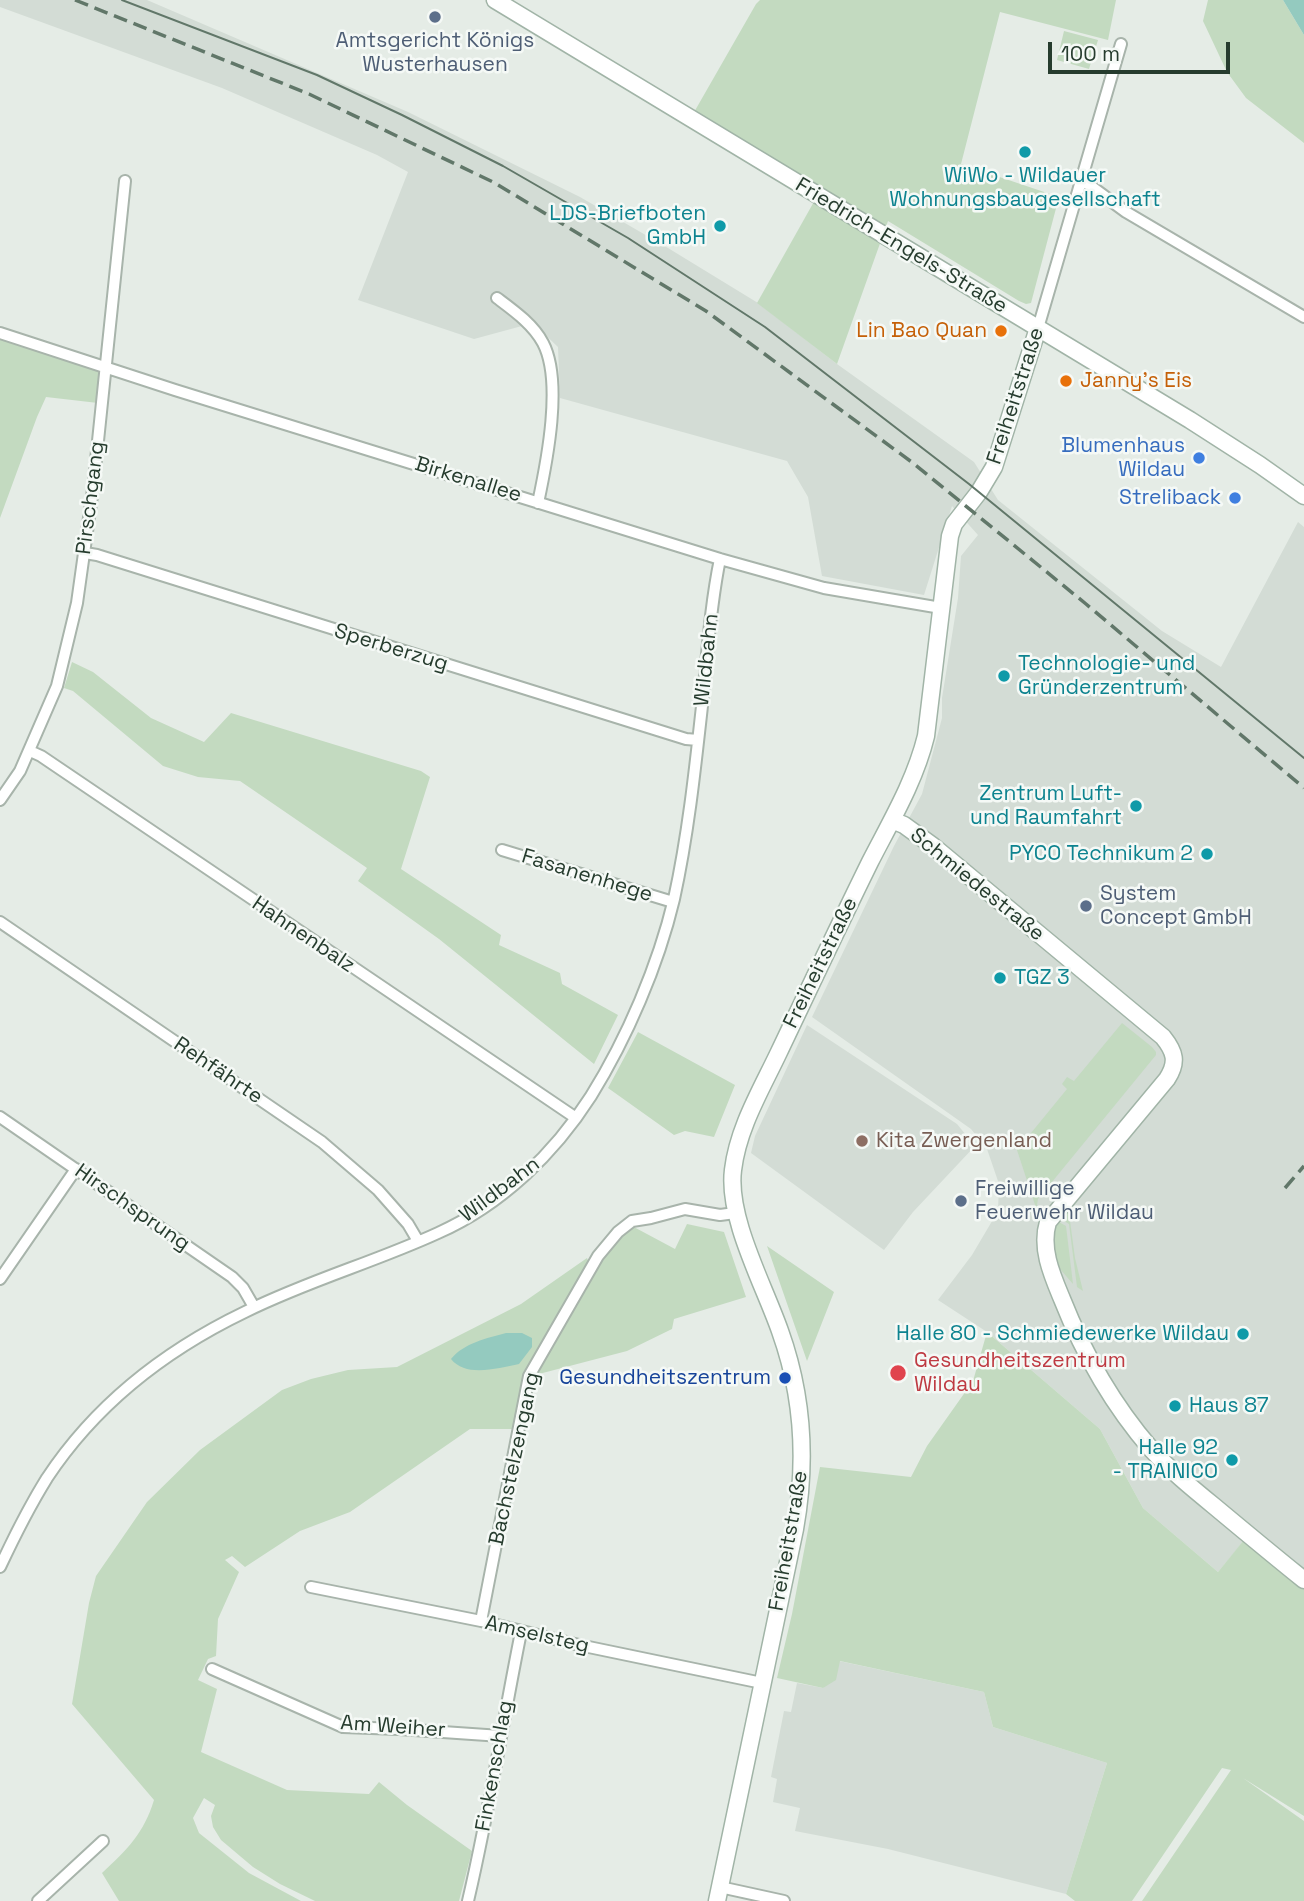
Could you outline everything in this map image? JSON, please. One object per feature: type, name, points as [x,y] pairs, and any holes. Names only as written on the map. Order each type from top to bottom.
[{"type":"street","name":"Friedrich-Engels-Straße","points":[[495,0],[1237,450],[1304,496]]},
{"type":"street","name":"Freiheitstraße","points":[[719,1894],[797,1519],[802,1467],[802,1439],[795,1384],[782,1336],[736,1213],[733,1177],[739,1137],[920,758],[926,736],[950,536],[954,524],[994,467],[1038,328],[1121,44]]},
{"type":"street","name":"Pirschgang","points":[[0,800],[10,788],[30,751],[59,681],[76,610],[85,554],[125,181]]},
{"type":"street","points":[[1080,182],[1088,184],[1126,212],[1304,317]]},
{"type":"street","points":[[497,298],[536,331],[544,344],[552,376],[550,431],[538,503]]},
{"type":"street","name":"Birkenallee","points":[[0,333],[720,559],[824,588],[941,608]]},
{"type":"street","name":"Sperberzug","points":[[85,554],[97,555],[675,736],[698,740]]},
{"type":"street","name":"Wildbahn","points":[[0,1567],[48,1477],[106,1407],[155,1364],[195,1338],[254,1307],[440,1232],[468,1216],[513,1186],[547,1153],[576,1118],[629,1026],[658,951],[673,902],[691,801],[720,559]]},
{"type":"street","name":"Hahnenbalz","points":[[30,751],[576,1118]]},
{"type":"street","name":"Schmiedestraße","points":[[892,820],[904,825],[930,845],[1163,1037],[1173,1051],[1174,1069],[1048,1222],[1045,1231],[1046,1248],[1052,1275],[1071,1323],[1128,1421],[1182,1479],[1304,1580]]},
{"type":"street","name":"Fasanenhege","points":[[502,850],[673,902]]},
{"type":"street","name":"Rehfährte","points":[[0,922],[321,1142],[378,1190],[408,1224],[418,1241]]},
{"type":"street","name":"Hirschsprung","points":[[0,1117],[232,1277],[243,1288],[254,1307]]},
{"type":"street","points":[[0,1279],[76,1169]]},
{"type":"street","name":"Bachstelzengang","points":[[481,1621],[529,1376],[598,1256],[618,1232],[632,1221],[685,1209],[720,1215],[736,1213]]},
{"type":"street","name":"Amselsteg","points":[[311,1587],[481,1621],[579,1646],[762,1683]]},
{"type":"street","name":"Finkenschlag","points":[[468,1901],[521,1632]]},
{"type":"street","name":"Am Weiher","points":[[212,1669],[337,1726],[501,1736]]},
{"type":"street","points":[[38,1901],[103,1841]]},
{"type":"street","points":[[719,1894],[784,1901]]},
{"type":"shaded area","points":[[0,0],[147,0],[408,112],[580,197],[758,303],[837,364],[974,462],[998,500],[1162,631],[1221,667],[1298,522],[1304,527],[1304,1588],[1244,1541],[1218,1572],[1143,1508],[1100,1429],[987,1332],[938,1300],[972,1255],[998,1211],[999,1184],[987,1149],[971,1129],[812,1017],[894,846],[922,794],[942,718],[942,698],[958,598],[961,556],[978,535],[952,506],[924,595],[822,576],[808,497],[787,461],[560,398],[558,347],[533,323],[474,339],[358,300],[408,172],[377,155],[222,88],[0,7]]},
{"type":"shaded area","name":"Kita Zwergenland","points":[[807,1025],[957,1124],[975,1146],[913,1212],[884,1250],[751,1153],[755,1136]]},
{"type":"shaded area","points":[[839,1661],[984,1692],[993,1727],[1107,1763],[1066,1894],[888,1849],[795,1831],[800,1808],[773,1802],[777,1779],[771,1777],[784,1711],[791,1712],[797,1683],[823,1688]]},
{"type":"green space","points":[[760,0],[1116,0],[1108,40],[1000,12],[961,164],[1059,197],[1031,303],[1019,301],[888,221],[837,364],[757,303],[820,191],[693,114]]},
{"type":"green space","points":[[1208,0],[1283,0],[1304,35],[1304,143],[1246,98],[1227,72],[1203,21]]},
{"type":"green space","points":[[1064,31],[1098,40],[1089,69],[1057,60]]},
{"type":"green space","points":[[0,337],[102,370],[98,403],[46,397],[0,518]]},
{"type":"green space","points":[[72,662],[93,672],[151,718],[204,742],[231,713],[421,771],[430,777],[401,869],[501,935],[499,945],[560,973],[562,984],[618,1015],[594,1064],[439,939],[358,881],[367,868],[240,781],[198,777],[163,766],[73,691],[64,688]]},
{"type":"green space","points":[[1122,1023],[1152,1047],[1156,1055],[1038,1199],[1037,1205],[1046,1215],[1041,1217],[1014,1141],[1016,1139],[1022,1144],[1067,1089],[1062,1084],[1067,1077],[1074,1081]]},
{"type":"green space","points":[[638,1032],[735,1085],[714,1137],[685,1131],[674,1135],[608,1088]]},
{"type":"green space","points":[[1068,1206],[1075,1258],[1083,1291],[1077,1287],[1069,1224],[1059,1218]]},
{"type":"green space","points":[[1057,1221],[1066,1226],[1073,1284],[1054,1262],[1053,1230]]},
{"type":"green space","points":[[687,1224],[724,1232],[746,1297],[674,1319],[672,1329],[627,1351],[535,1375],[612,1244],[632,1226],[675,1249]]},
{"type":"green space","points":[[767,1246],[834,1292],[807,1361]]},
{"type":"green space","points":[[587,1258],[590,1265],[551,1333],[514,1429],[470,1429],[350,1512],[300,1531],[245,1567],[232,1556],[225,1560],[239,1572],[218,1619],[216,1656],[208,1659],[198,1680],[217,1689],[201,1752],[287,1790],[369,1794],[379,1782],[472,1851],[459,1901],[315,1901],[253,1867],[221,1840],[213,1827],[211,1816],[215,1805],[204,1798],[193,1818],[199,1833],[249,1873],[301,1901],[119,1901],[102,1873],[134,1840],[154,1800],[72,1704],[96,1576],[147,1502],[200,1450],[282,1390],[311,1379],[348,1370],[397,1367],[521,1304]]},
{"type":"green space","points":[[987,1332],[1100,1429],[1143,1508],[1218,1572],[1244,1540],[1304,1588],[1304,1816],[1243,1778],[1304,1821],[1304,1901],[1142,1901],[1231,1770],[1222,1768],[1132,1901],[1075,1901],[1066,1894],[1107,1763],[993,1727],[984,1692],[840,1661],[836,1680],[823,1688],[777,1678],[820,1467],[911,1477],[927,1446],[973,1381]]},
{"type":"water","points":[[1283,0],[1304,0],[1304,35]]},
{"type":"water","points":[[506,1333],[522,1333],[532,1338],[532,1347],[519,1364],[474,1370],[457,1365],[451,1359],[469,1345]]},
{"type":"tram line","points":[[122,0],[317,75],[503,166],[628,238],[765,327],[969,484],[1304,758]]},
{"type":"railway","points":[[75,0],[309,94],[495,183],[706,311],[913,463],[1086,604],[1304,788]]},
{"type":"railway","points":[[1285,1188],[1304,1166]]},
{"type":"place","name":"Amtsgericht Königs Wusterhausen","points":[[435,17]]},
{"type":"place","name":"WiWo - Wildauer Wohnungsbaugesellschaft","points":[[1025,152]]},
{"type":"place","name":"LDS-Briefboten GmbH","points":[[720,226]]},
{"type":"place","name":"Lin Bao Quan","points":[[1001,331]]},
{"type":"place","name":"Janny's Eis","points":[[1066,381]]},
{"type":"place","name":"Blumenhaus Wildau","points":[[1199,458]]},
{"type":"place","name":"Streliback","points":[[1235,498]]},
{"type":"place","name":"Technologie- und Gründerzentrum","points":[[1004,676]]},
{"type":"place","name":"Zentrum Luft- und Raumfahrt","points":[[1136,806]]},
{"type":"place","name":"PYCO Technikum 2","points":[[1207,854]]},
{"type":"place","name":"System Concept GmbH","points":[[1086,906]]},
{"type":"place","name":"TGZ 3","points":[[1000,978]]},
{"type":"place","name":"Kita Zwergenland","points":[[862,1141]]},
{"type":"place","name":"Freiwillige Feuerwehr Wildau","points":[[961,1201]]},
{"type":"place","name":"Halle 80 - Schmiedewerke Wildau","points":[[1243,1334]]},
{"type":"place","name":"Gesundheitszentrum Wildau","points":[[898,1373]]},
{"type":"place","name":"Gesundheitszentrum","points":[[785,1378]]},
{"type":"place","name":"Haus 87","points":[[1175,1406]]},
{"type":"place","name":"Halle 92 - TRAINICO","points":[[1232,1460]]}]
